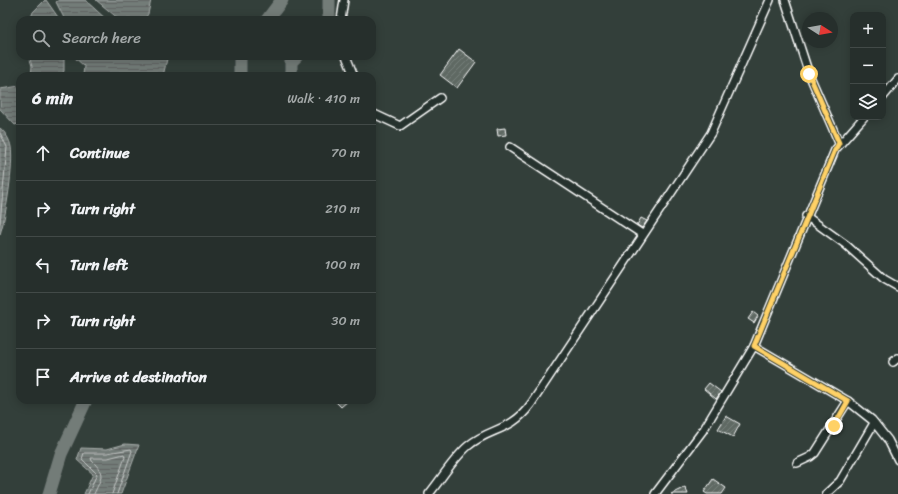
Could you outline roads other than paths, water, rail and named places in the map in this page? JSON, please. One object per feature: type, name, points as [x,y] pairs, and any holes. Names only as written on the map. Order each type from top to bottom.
[{"type":"street","points":[[342,16],[344,0]]},
{"type":"street","points":[[429,494],[468,446],[480,438],[511,424],[524,414],[642,234],[711,133],[770,0]]},
{"type":"street","points":[[785,0],[809,74],[839,143]]},
{"type":"street","points":[[348,60],[352,72]]},
{"type":"street","points":[[886,93],[898,79]]},
{"type":"street","points":[[376,115],[400,126],[440,98]]},
{"type":"street","points":[[655,494],[704,429],[754,346],[806,216],[835,150],[839,143],[861,120]]},
{"type":"street","points":[[510,147],[642,234]]},
{"type":"street","points":[[806,216],[845,244],[884,279],[898,287]]},
{"type":"street","points":[[754,346],[848,401],[874,423],[888,440],[898,460]]},
{"type":"street","points":[[797,463],[810,458],[815,453],[848,401]]},
{"type":"street","points":[[826,494],[840,481],[874,423]]},
{"type":"water","points":[[46,0],[57,16],[32,16],[33,12]]},
{"type":"water","points":[[59,0],[85,0],[103,16],[63,16],[56,2]]},
{"type":"water","points":[[96,0],[151,0],[147,16],[115,16]]},
{"type":"water","points":[[30,60],[64,60],[63,72],[31,72]]},
{"type":"water","points":[[77,60],[167,60],[164,72],[83,72],[84,66]]},
{"type":"water","points":[[16,87],[16,125],[0,109],[0,89]]},
{"type":"water","points":[[0,128],[10,142],[12,155],[9,190],[5,216],[0,234]]},
{"type":"water","points":[[125,444],[139,445],[121,494],[84,494],[93,474],[77,460],[81,448],[107,449]]},
{"type":"waterway","points":[[270,16],[282,0]]},
{"type":"waterway","points":[[329,0],[329,16]]},
{"type":"waterway","points":[[240,60],[240,72]]},
{"type":"waterway","points":[[291,72],[291,62],[293,60]]},
{"type":"waterway","points":[[49,494],[61,454],[84,404]]}]
